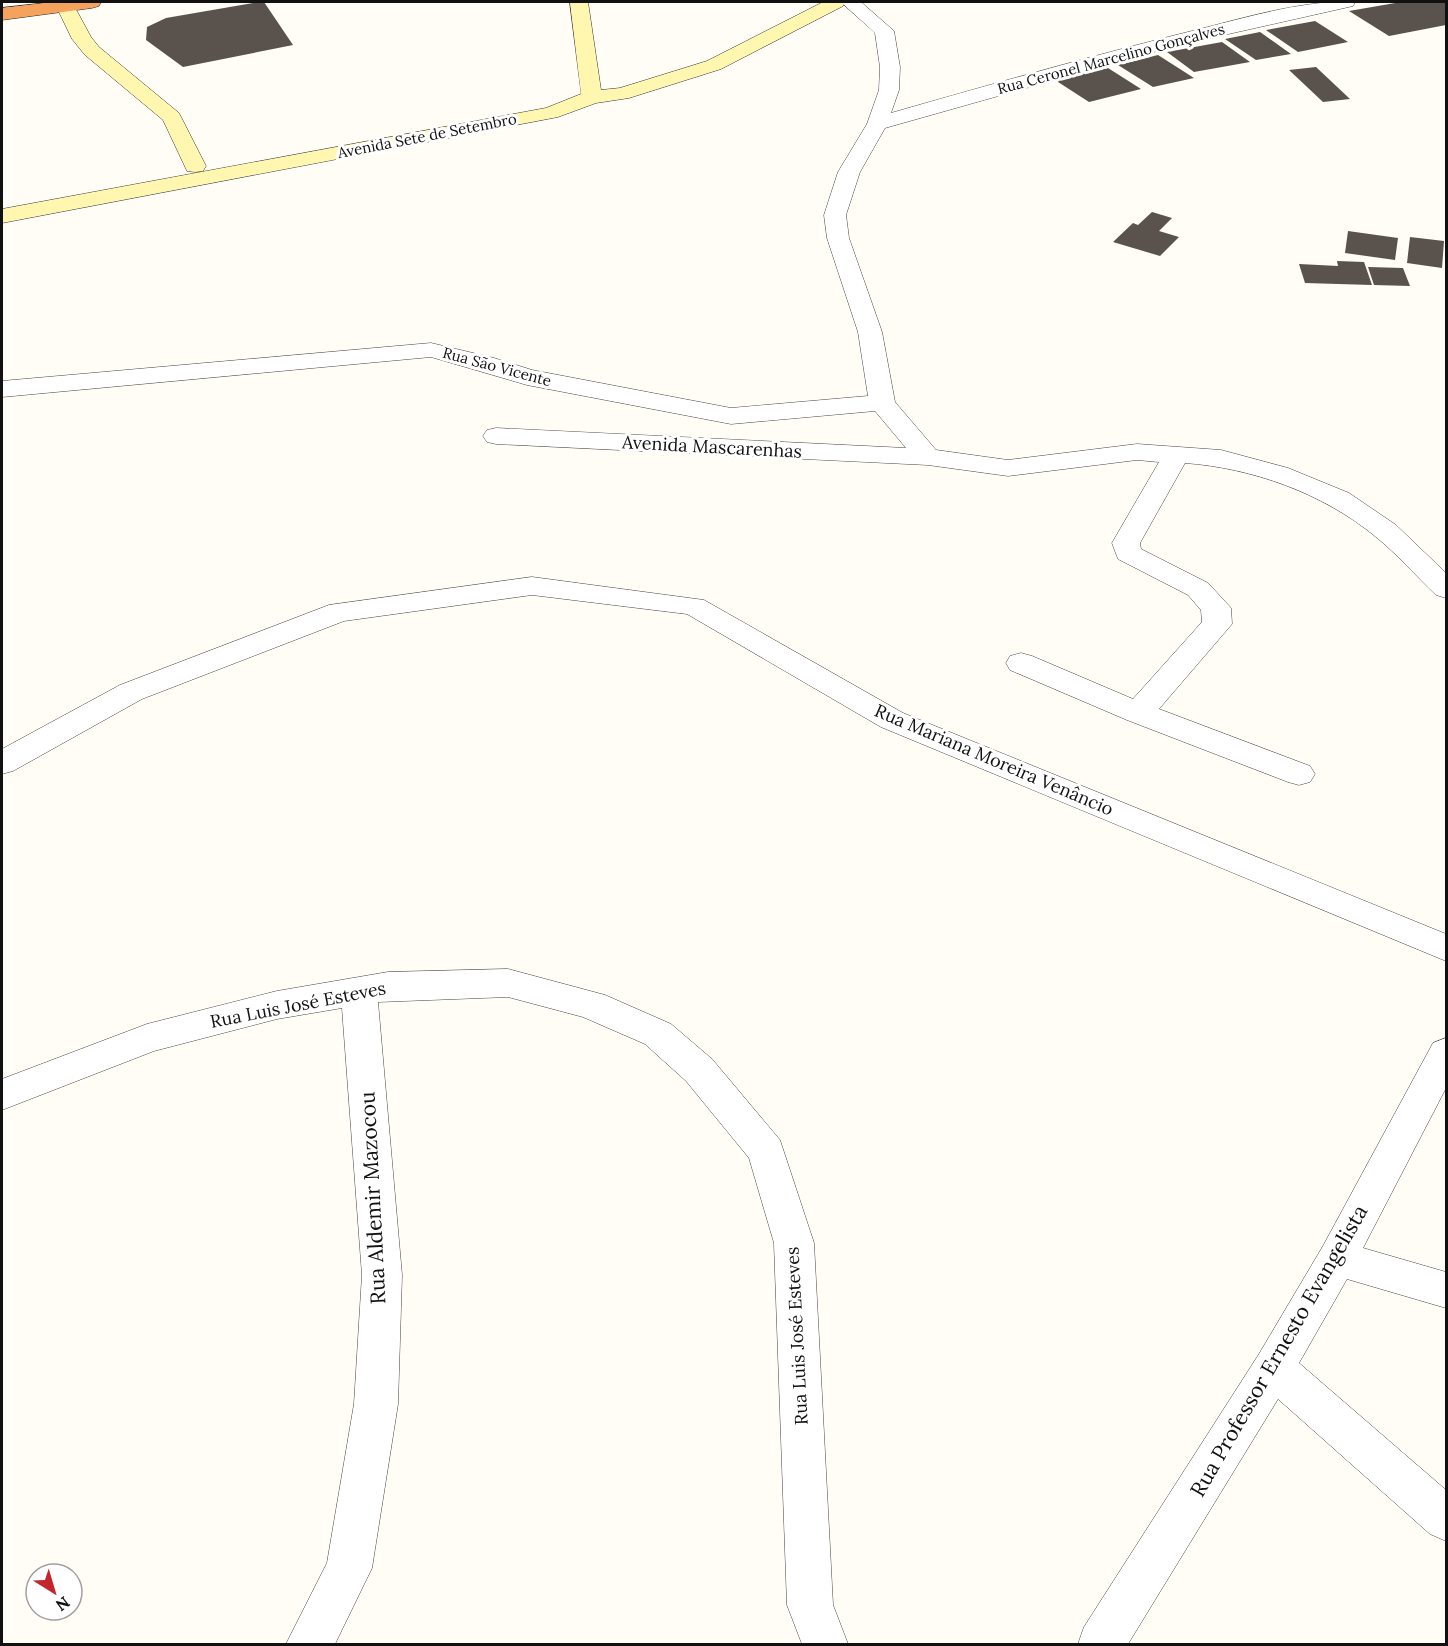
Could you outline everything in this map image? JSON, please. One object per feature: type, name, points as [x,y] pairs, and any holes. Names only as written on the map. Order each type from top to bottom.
[{"type":"highway","points":[[2,14],[92,2]]},
{"type":"street","points":[[579,2],[592,97]]},
{"type":"street","name":"Avenida Sete de Setembro","points":[[2,216],[551,113],[592,97],[622,94],[714,65],[836,2]]},
{"type":"street","points":[[850,2],[884,31],[890,67],[889,90],[878,124],[849,172],[835,215],[838,237],[870,332],[882,403],[928,457],[1008,468],[1137,452],[1221,458],[1267,471],[1339,499],[1386,531],[1446,589]]},
{"type":"street","name":"Rua Ceronel Marcelino Gonçalves","points":[[878,124],[1078,65],[1278,15],[1346,2]]},
{"type":"street","points":[[65,6],[82,39],[92,51],[172,117],[195,166],[222,174]]},
{"type":"street","points":[[175,183],[195,166]]},
{"type":"street","name":"Rua São Vicente","points":[[2,389],[431,350],[485,363],[526,377],[730,416],[882,403]]},
{"type":"street","name":"Avenida Mascarenhas","points":[[496,436],[928,457]]},
{"type":"street","points":[[1138,713],[1217,624],[1216,608],[1198,589],[1128,553],[1126,543],[1176,455]]},
{"type":"street","name":"Rua Mariana Moreira Venâncio","points":[[2,763],[131,692],[339,612],[532,586],[694,606],[892,720],[1446,948]]},
{"type":"street","points":[[1021,663],[1138,713],[1299,774]]},
{"type":"street","name":"Rua Luis José Esteves","points":[[2,1095],[147,1038],[277,1005],[388,986],[508,983],[592,1005],[658,1034],[699,1070],[766,1151],[794,1243],[810,1605],[825,1644]]},
{"type":"street","name":"Rua Aldemir Mazocou","points":[[310,1644],[349,1568],[376,1404],[382,1275],[358,992]]},
{"type":"street","name":"Rua Professor Ernesto Evangelista","points":[[1101,1644],[1274,1368],[1337,1258],[1446,1053]]},
{"type":"street","points":[[1337,1258],[1446,1290]]},
{"type":"street","points":[[1274,1368],[1446,1519]]},
{"type":"building","points":[[264,2],[293,45],[183,67],[146,40],[147,27],[166,18]]},
{"type":"building","points":[[1401,2],[1446,3],[1446,25],[1389,36],[1349,11]]},
{"type":"building","points":[[1315,21],[1348,42],[1298,52],[1266,30]]},
{"type":"building","points":[[1260,32],[1291,54],[1256,60],[1225,39]]},
{"type":"building","points":[[1222,42],[1250,62],[1194,72],[1167,52]]},
{"type":"building","points":[[1158,55],[1194,78],[1153,87],[1118,65]]},
{"type":"building","points":[[1316,67],[1350,99],[1323,102],[1289,70]]},
{"type":"building","points":[[1108,68],[1141,89],[1089,102],[1055,80]]},
{"type":"building","points":[[1152,212],[1172,218],[1159,231],[1179,237],[1160,256],[1113,242],[1133,223],[1138,225]]},
{"type":"building","points":[[1348,231],[1398,238],[1395,260],[1345,253]]},
{"type":"building","points":[[1410,237],[1444,241],[1442,268],[1407,263]]},
{"type":"building","points":[[1337,261],[1364,262],[1372,285],[1305,283],[1299,264],[1338,266]]},
{"type":"building","points":[[1368,267],[1403,268],[1410,286],[1374,285]]}]
